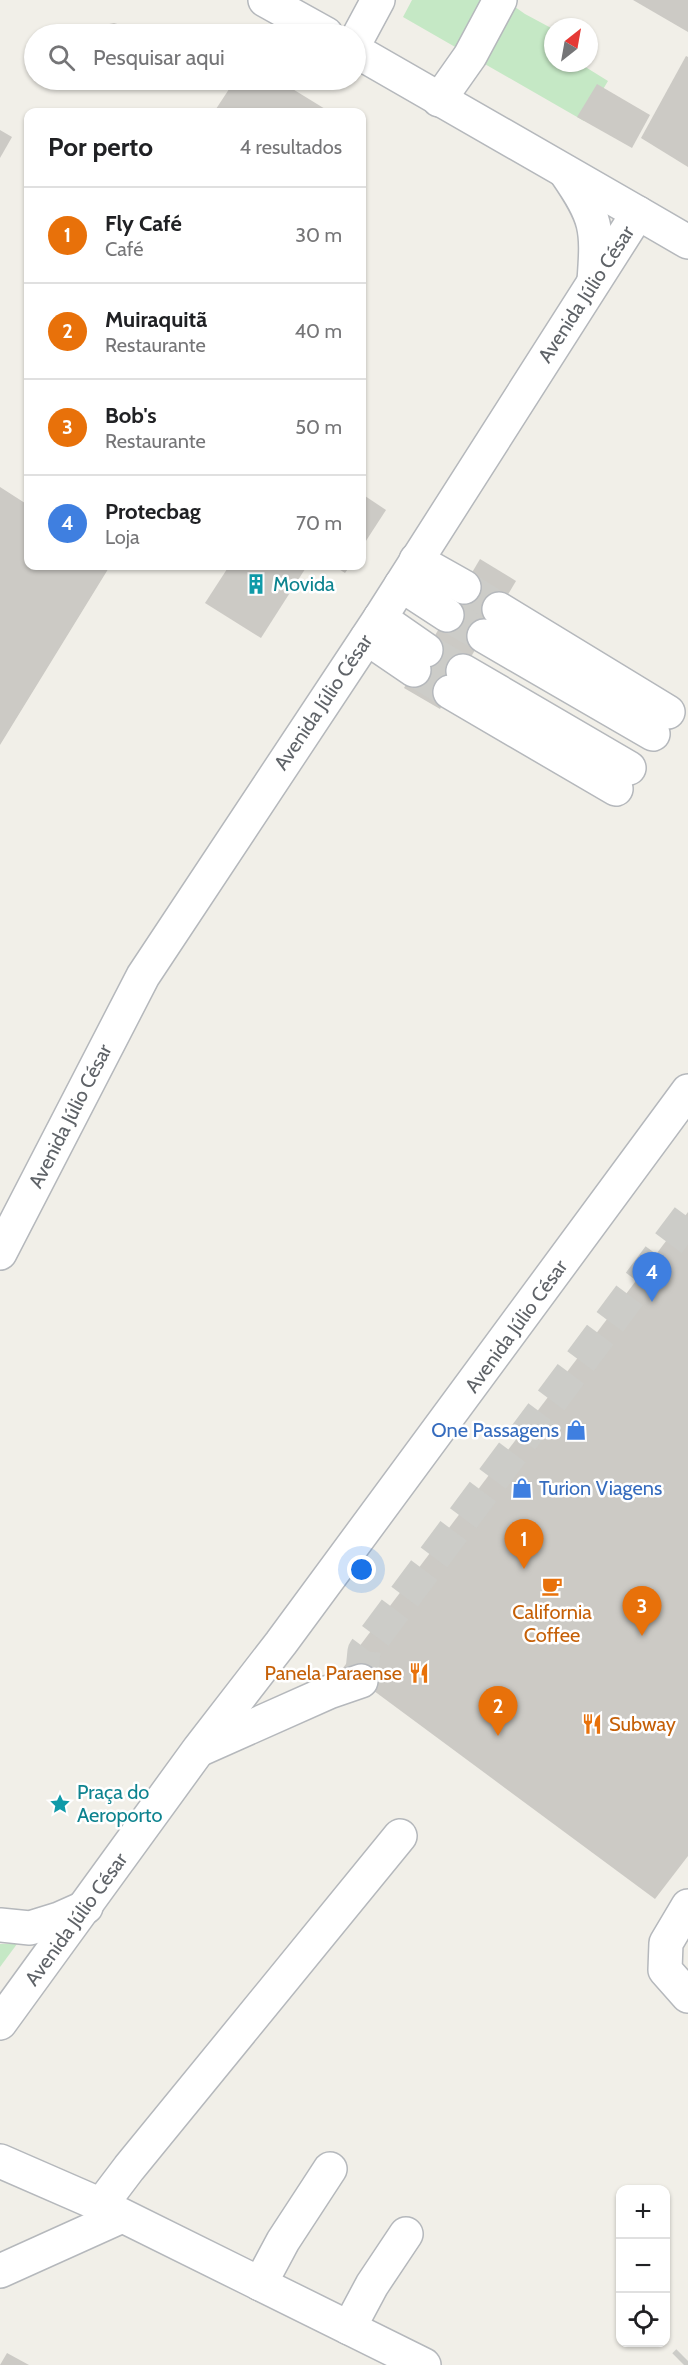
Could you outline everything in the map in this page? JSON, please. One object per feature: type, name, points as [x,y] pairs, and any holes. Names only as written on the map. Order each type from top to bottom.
[{"type":"street","points":[[265,0],[308,24]]},
{"type":"street","points":[[365,24],[378,0]]},
{"type":"street","points":[[439,100],[470,56],[500,0]]},
{"type":"street","points":[[366,57],[638,213]]},
{"type":"street","points":[[563,169],[583,198],[593,218],[597,242],[594,281]]},
{"type":"street","name":"Avenida Júlio César","points":[[0,1253],[143,976],[373,628],[638,213],[688,242]]},
{"type":"street","points":[[409,572],[464,587]]},
{"type":"street","points":[[409,572],[447,615]]},
{"type":"street","points":[[491,622],[661,723]]},
{"type":"street","points":[[373,628],[420,660]]},
{"type":"street","points":[[456,681],[622,778]]},
{"type":"street","name":"Avenida Júlio César","points":[[0,2023],[200,1749],[288,1634],[688,1091]]},
{"type":"street","points":[[200,1749],[329,1692],[361,1681]]},
{"type":"street","points":[[0,2271],[112,2210],[129,2168],[400,1836]]},
{"type":"street","points":[[688,1906],[666,1943],[665,1970],[688,1996]]},
{"type":"street","points":[[0,1925],[30,1929],[86,1907]]},
{"type":"street","points":[[0,2161],[112,2210],[424,2365]]},
{"type":"street","points":[[260,2284],[283,2241],[330,2169]]},
{"type":"street","points":[[350,2328],[372,2285],[406,2234]]},
{"type":"green space","points":[[412,0],[505,0],[544,24],[544,72],[594,72],[608,81],[584,121],[403,17]]},
{"type":"green space","points":[[0,1944],[17,1944],[0,1967]]},
{"type":"building","points":[[633,0],[688,0],[688,32]]},
{"type":"building","points":[[686,56],[688,57],[688,167],[641,138]]},
{"type":"building","points":[[597,84],[650,115],[632,148],[577,117]]},
{"type":"building","points":[[228,90],[294,90],[324,108],[217,108]]},
{"type":"building","points":[[0,130],[12,137],[0,158]]},
{"type":"building","points":[[0,487],[24,502],[24,570],[108,570],[0,745]]},
{"type":"building","points":[[366,497],[386,510],[366,541]]},
{"type":"building","points":[[480,559],[516,581],[440,709],[404,688]]},
{"type":"building","name":"Movida","points":[[226,570],[304,570],[261,638],[205,603]]},
{"type":"building","points":[[688,1212],[688,1856],[655,1899],[343,1668]]},
{"type":"building","points":[[7,2353],[29,2365],[0,2365]]},
{"type":"tunnel","points":[[464,587],[499,609]]},
{"type":"tunnel","points":[[447,615],[484,636]]},
{"type":"tunnel","points":[[426,650],[463,671]]},
{"type":"tunnel","points":[[414,670],[450,692]]},
{"type":"tunnel","points":[[361,1681],[364,1651],[688,1217]]},
{"type":"tunnel","points":[[684,2365],[688,2361]]},
{"type":"place","name":"Movida","points":[[256,584]]},
{"type":"place","name":"Protecbag","points":[[652,1302]]},
{"type":"place","name":"One Passagens","points":[[576,1430]]},
{"type":"place","name":"Turion Viagens","points":[[522,1488]]},
{"type":"place","name":"Fly Café","points":[[524,1569]]},
{"type":"place","name":"California Coffee","points":[[552,1586]]},
{"type":"place","name":"Bob's","points":[[642,1636]]},
{"type":"place","name":"Panela Paraense","points":[[419,1673]]},
{"type":"place","name":"Subway","points":[[592,1724]]},
{"type":"place","name":"Muiraquitã","points":[[498,1736]]},
{"type":"place","name":"Praça do Aeroporto","points":[[60,1804]]}]
